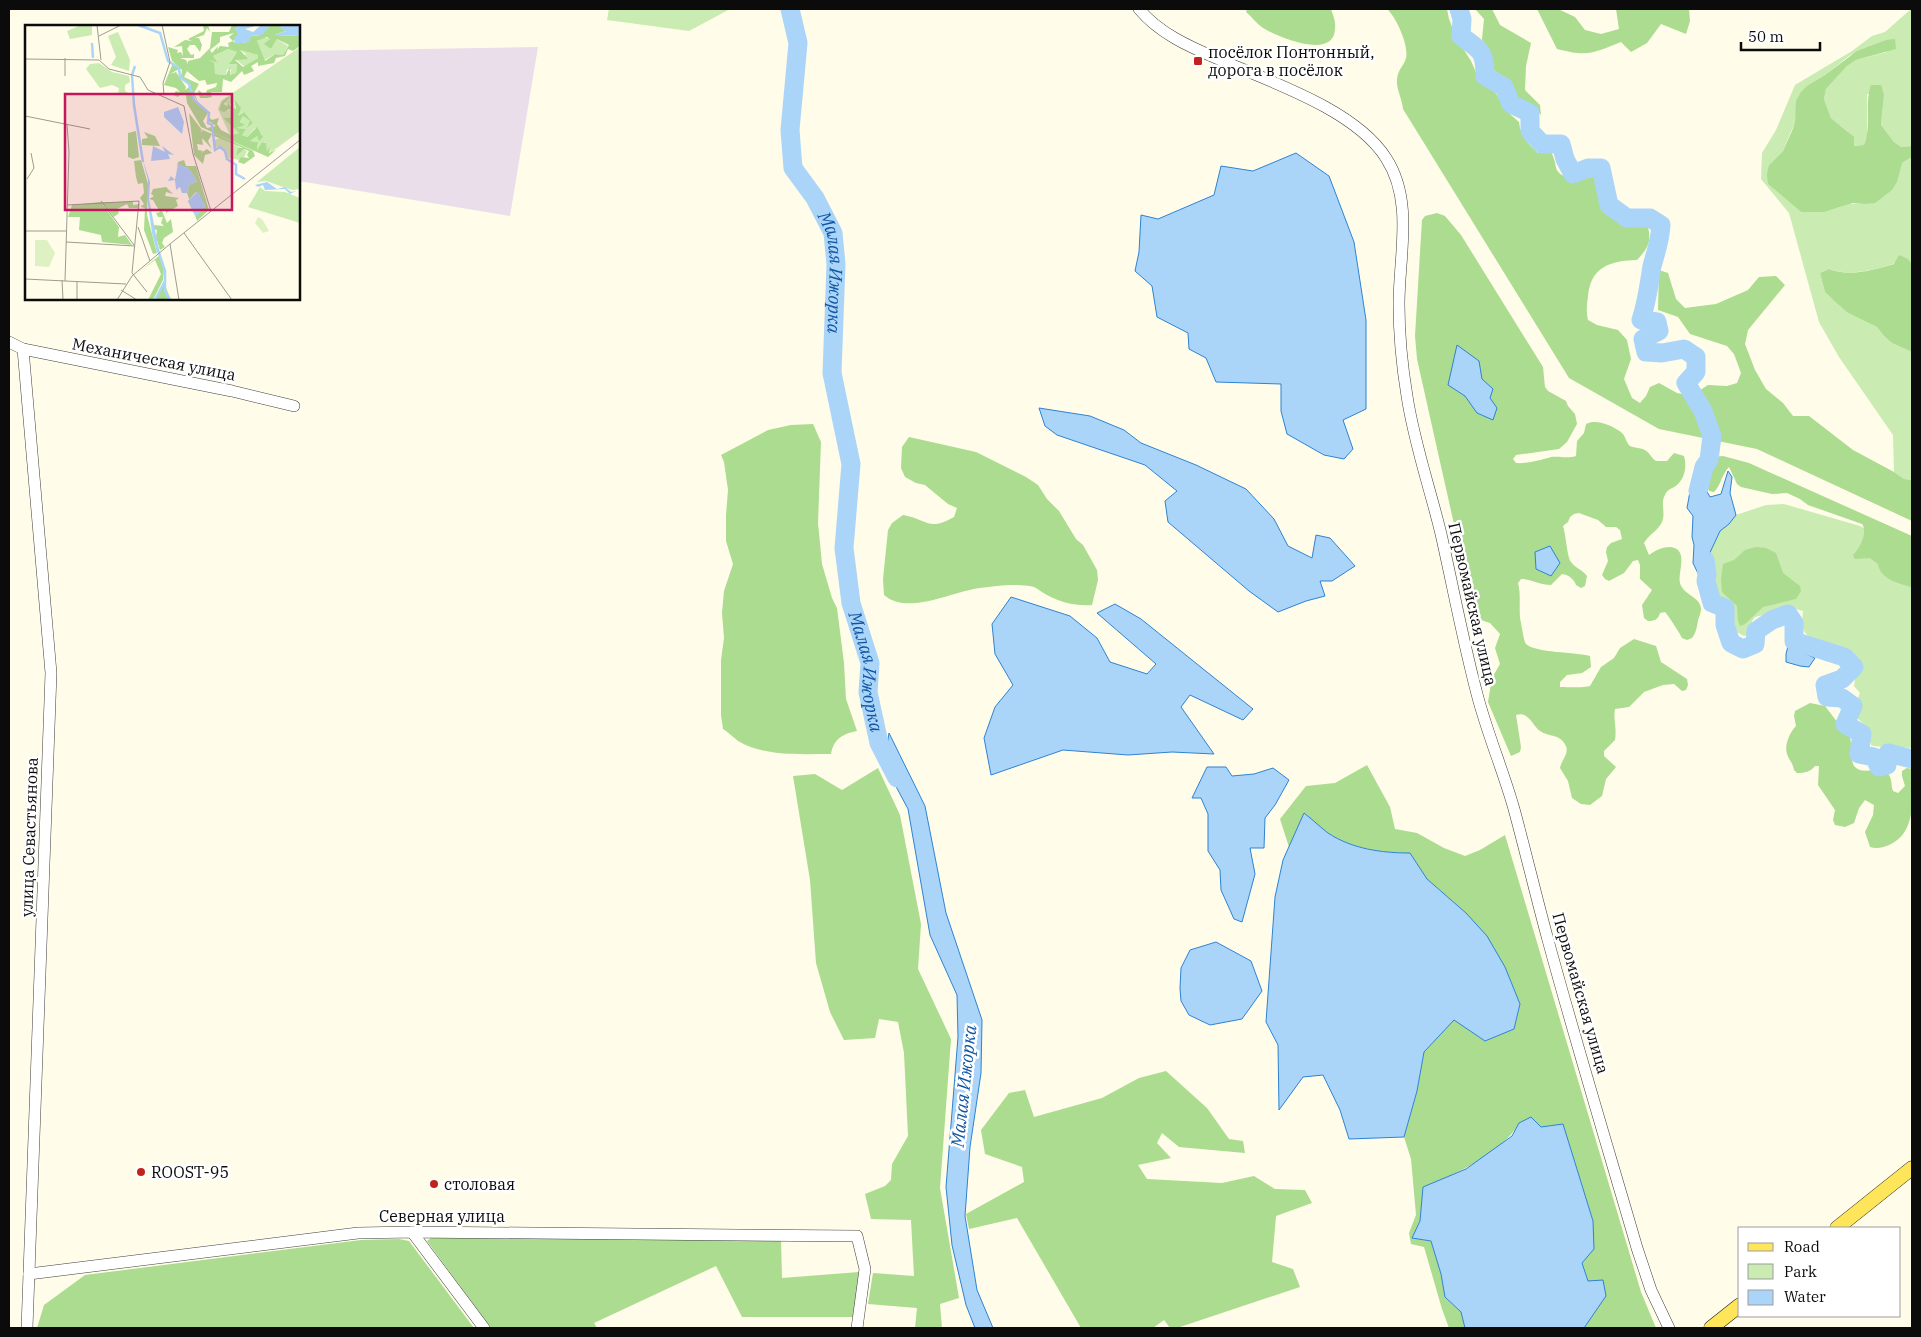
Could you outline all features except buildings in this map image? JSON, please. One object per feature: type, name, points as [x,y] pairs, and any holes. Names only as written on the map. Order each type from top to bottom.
[{"type":"main road","points":[[1837,1227],[1912,1168]]},
{"type":"main road","points":[[1711,1328],[1738,1308]]},
{"type":"street","name":"Первомайская улица","points":[[1138,9],[1154,24],[1174,37],[1336,113],[1374,142],[1395,174],[1402,210],[1399,304],[1403,370],[1413,429],[1440,532],[1476,693],[1494,753],[1513,804],[1549,941],[1637,1248],[1651,1290],[1669,1328]]},
{"type":"street","name":"Механическая улица","points":[[9,342],[23,349],[232,391],[294,406]]},
{"type":"street","name":"улица Севастьянова","points":[[23,349],[51,674],[27,1328]]},
{"type":"street","points":[[412,1232],[484,1328]]},
{"type":"street","name":"Северная улица","points":[[29,1274],[358,1233],[857,1236],[864,1269],[857,1328]]},
{"type":"shaded area","points":[[538,47],[510,216],[300,181],[300,51]]},
{"type":"green space","points":[[609,9],[730,9],[689,31],[607,20]]},
{"type":"green space","points":[[1247,9],[1331,9],[1335,23],[1333,38],[1326,43],[1316,45],[1292,41],[1263,28],[1246,12]]},
{"type":"green space","points":[[1387,9],[1447,9],[1456,37],[1471,61],[1479,79],[1494,91],[1511,115],[1519,122],[1525,139],[1531,146],[1538,153],[1551,152],[1556,168],[1562,175],[1573,178],[1594,177],[1599,186],[1602,206],[1617,220],[1626,223],[1647,223],[1649,239],[1644,251],[1637,260],[1611,264],[1598,272],[1590,286],[1587,305],[1588,320],[1597,325],[1618,330],[1627,340],[1631,359],[1624,379],[1632,398],[1640,403],[1650,387],[1659,383],[1677,393],[1691,396],[1708,385],[1727,386],[1737,383],[1741,373],[1734,354],[1727,346],[1690,334],[1678,317],[1658,310],[1659,270],[1668,273],[1676,299],[1685,308],[1716,304],[1748,290],[1759,277],[1776,276],[1785,285],[1748,330],[1745,344],[1755,370],[1766,389],[1783,403],[1793,416],[1809,416],[1853,450],[1904,479],[1912,480],[1912,521],[1757,449],[1659,429],[1569,378],[1403,109],[1397,79],[1406,58],[1406,46],[1398,25]]},
{"type":"green space","points":[[1475,9],[1492,9],[1500,25],[1531,43],[1526,66],[1525,90],[1540,105],[1541,115],[1533,107],[1516,98],[1508,80],[1491,68],[1482,39],[1484,19]]},
{"type":"green space","points":[[1537,9],[1558,9],[1575,17],[1585,30],[1601,34],[1619,29],[1616,9],[1689,9],[1690,21],[1686,34],[1661,24],[1647,43],[1631,52],[1621,42],[1590,53],[1576,53],[1557,49]]},
{"type":"green space","points":[[1911,9],[1912,146],[1901,147],[1894,142],[1881,125],[1884,95],[1867,94],[1867,136],[1864,145],[1854,146],[1847,131],[1831,118],[1824,99],[1826,89],[1847,66],[1856,60],[1887,52],[1886,40],[1849,56],[1825,75],[1808,85],[1796,112],[1795,122],[1783,151],[1769,165],[1768,184],[1801,212],[1825,211],[1851,204],[1864,204],[1902,163],[1910,158],[1912,159],[1912,263],[1908,259],[1859,272],[1829,269],[1820,273],[1825,292],[1848,313],[1877,327],[1892,343],[1912,352],[1912,480],[1904,479],[1894,472],[1893,435],[1839,357],[1819,322],[1789,213],[1761,179],[1762,153],[1776,130],[1795,85],[1852,51],[1872,36],[1885,32]]},
{"type":"green space","points":[[1895,39],[1896,49],[1856,60],[1847,66],[1826,89],[1824,99],[1831,118],[1854,137],[1854,146],[1864,145],[1867,130],[1869,92],[1871,85],[1881,85],[1884,95],[1881,125],[1894,142],[1901,147],[1912,146],[1912,159],[1910,158],[1902,163],[1897,182],[1892,190],[1875,203],[1853,203],[1824,212],[1801,212],[1768,184],[1767,174],[1769,165],[1783,151],[1792,131],[1795,122],[1796,101],[1808,85],[1857,51],[1886,40]]},
{"type":"green space","points":[[1437,213],[1445,216],[1461,235],[1543,367],[1545,387],[1548,391],[1566,401],[1575,414],[1577,424],[1567,442],[1559,449],[1516,455],[1513,459],[1516,463],[1551,457],[1576,456],[1577,441],[1584,433],[1586,424],[1590,422],[1600,422],[1619,430],[1630,446],[1645,450],[1656,461],[1667,461],[1674,453],[1684,456],[1684,475],[1677,485],[1666,493],[1663,501],[1662,522],[1644,543],[1649,555],[1667,547],[1680,552],[1680,583],[1698,602],[1701,609],[1692,638],[1687,640],[1682,638],[1665,612],[1660,613],[1657,619],[1654,620],[1648,621],[1644,618],[1642,605],[1652,590],[1640,579],[1638,560],[1633,561],[1624,573],[1609,581],[1605,579],[1602,575],[1608,561],[1607,547],[1611,543],[1622,539],[1620,530],[1616,527],[1606,527],[1598,520],[1579,513],[1570,517],[1563,526],[1570,559],[1587,576],[1585,586],[1581,588],[1567,575],[1562,574],[1551,585],[1521,579],[1518,583],[1520,618],[1526,644],[1538,649],[1590,656],[1591,667],[1582,673],[1567,675],[1560,682],[1560,687],[1590,686],[1601,667],[1614,658],[1620,648],[1634,639],[1656,646],[1661,662],[1687,679],[1688,685],[1686,690],[1682,691],[1674,684],[1663,685],[1644,692],[1629,707],[1615,709],[1615,740],[1604,751],[1604,756],[1616,767],[1606,779],[1602,796],[1590,805],[1581,804],[1572,798],[1568,781],[1560,768],[1567,749],[1564,742],[1540,731],[1524,715],[1516,715],[1521,747],[1520,752],[1511,756],[1488,702],[1492,678],[1500,664],[1495,648],[1500,634],[1490,623],[1475,618],[1417,359],[1415,336],[1422,220],[1425,216]]},
{"type":"green space","points":[[1899,255],[1912,263],[1912,352],[1892,343],[1877,327],[1848,313],[1825,292],[1820,273],[1829,269],[1854,273],[1870,270],[1894,264]]},
{"type":"green space","points":[[813,424],[821,442],[818,523],[822,564],[832,598],[837,608],[844,663],[846,699],[857,731],[837,740],[831,754],[783,754],[749,746],[738,741],[723,729],[721,715],[721,660],[724,638],[722,613],[724,591],[733,564],[726,541],[728,490],[724,462],[721,455],[768,430],[791,425]]},
{"type":"green space","points":[[909,437],[976,452],[1038,485],[1047,499],[1059,511],[1076,539],[1083,545],[1097,570],[1098,580],[1092,605],[1063,602],[1034,587],[1021,585],[980,588],[918,603],[894,601],[884,595],[883,579],[888,530],[892,523],[903,515],[928,523],[938,524],[954,517],[957,508],[948,504],[925,485],[905,477],[901,468],[902,447]]},
{"type":"green space","points":[[1723,456],[1749,463],[1912,536],[1912,587],[1886,577],[1882,574],[1878,564],[1870,558],[1855,559],[1853,555],[1861,544],[1864,535],[1862,524],[1808,505],[1787,493],[1772,494],[1741,487],[1737,484],[1729,467],[1714,492],[1709,491],[1707,479],[1710,465],[1714,457]]},
{"type":"green space","points":[[1784,504],[1860,526],[1912,555],[1912,748],[1871,745],[1866,726],[1857,718],[1860,693],[1854,686],[1857,666],[1849,651],[1810,637],[1804,631],[1802,623],[1803,611],[1792,608],[1755,617],[1752,621],[1749,635],[1744,636],[1735,631],[1730,607],[1717,598],[1707,559],[1720,531],[1736,515],[1766,505]]},
{"type":"green space","points":[[1756,547],[1766,548],[1776,553],[1783,573],[1800,586],[1801,591],[1796,599],[1763,607],[1745,624],[1740,626],[1737,606],[1722,592],[1723,564],[1734,560],[1745,550]]},
{"type":"green space","points":[[1810,703],[1825,706],[1844,731],[1848,733],[1855,767],[1863,771],[1882,770],[1886,772],[1890,777],[1893,791],[1898,793],[1905,786],[1902,771],[1907,768],[1912,769],[1912,801],[1909,822],[1905,831],[1889,845],[1879,848],[1870,847],[1865,832],[1873,815],[1874,805],[1865,800],[1859,808],[1854,823],[1845,827],[1835,825],[1833,820],[1835,810],[1818,785],[1819,766],[1815,766],[1805,772],[1797,773],[1794,770],[1787,754],[1787,743],[1796,726],[1795,711]]},
{"type":"green space","points":[[1367,765],[1390,807],[1395,829],[1417,833],[1444,848],[1465,856],[1480,850],[1505,835],[1641,1292],[1656,1328],[1584,1328],[1593,1313],[1588,1281],[1582,1263],[1593,1221],[1563,1124],[1541,1127],[1519,1123],[1502,1144],[1477,1162],[1423,1187],[1420,1221],[1412,1238],[1431,1241],[1441,1274],[1445,1297],[1461,1312],[1465,1328],[1449,1328],[1424,1247],[1411,1244],[1409,1233],[1416,1215],[1411,1159],[1404,1137],[1417,1091],[1424,1052],[1454,1019],[1485,1041],[1514,1029],[1520,1004],[1505,967],[1466,913],[1427,879],[1410,853],[1378,851],[1347,843],[1328,833],[1304,813],[1289,847],[1280,819],[1306,786],[1335,783]]},
{"type":"green space","points":[[878,768],[900,815],[921,924],[918,969],[951,1039],[940,1188],[959,1298],[940,1304],[942,1328],[915,1328],[917,1308],[868,1304],[873,1273],[914,1276],[911,1220],[871,1219],[865,1194],[885,1186],[891,1180],[892,1164],[908,1136],[904,1053],[898,1022],[879,1019],[875,1038],[844,1040],[830,1012],[816,963],[810,880],[793,776],[815,774],[842,790]]},
{"type":"green space","points":[[1166,1071],[1207,1108],[1229,1139],[1243,1141],[1245,1153],[1179,1147],[1162,1133],[1157,1143],[1171,1158],[1138,1165],[1147,1179],[1222,1183],[1254,1176],[1275,1189],[1305,1190],[1312,1203],[1276,1216],[1272,1262],[1293,1269],[1300,1287],[1177,1328],[1170,1328],[1164,1320],[1153,1328],[1081,1328],[1017,1218],[969,1229],[966,1214],[1024,1182],[1022,1167],[985,1154],[981,1130],[1009,1093],[1025,1090],[1034,1117],[1102,1098],[1139,1078]]},
{"type":"green space","points":[[431,1238],[781,1239],[782,1278],[859,1272],[854,1317],[742,1317],[716,1266],[594,1323],[597,1328],[491,1328],[427,1241]]},
{"type":"green space","points":[[399,1239],[409,1241],[474,1328],[37,1328],[44,1305],[85,1275],[361,1240]]},
{"type":"water","points":[[1296,153],[1329,176],[1354,242],[1366,320],[1366,409],[1343,420],[1353,449],[1344,459],[1324,455],[1287,434],[1281,411],[1281,384],[1216,382],[1206,358],[1189,349],[1188,333],[1157,317],[1152,286],[1135,271],[1139,252],[1141,215],[1158,219],[1214,195],[1221,166],[1253,171]]},
{"type":"water","points":[[1457,345],[1479,361],[1482,379],[1493,389],[1490,398],[1497,408],[1493,420],[1477,413],[1465,396],[1448,385]]},
{"type":"water","points":[[1039,408],[1090,416],[1124,430],[1141,443],[1196,465],[1246,489],[1274,519],[1288,546],[1312,558],[1316,535],[1330,538],[1355,566],[1332,581],[1320,581],[1325,596],[1278,612],[1249,591],[1168,522],[1165,501],[1177,491],[1145,465],[1057,435],[1045,426]]},
{"type":"water","points":[[1700,466],[1707,470],[1705,488],[1710,497],[1721,494],[1728,471],[1732,477],[1730,493],[1736,515],[1720,531],[1707,559],[1712,567],[1714,585],[1704,586],[1693,563],[1693,516],[1687,508],[1693,475]]},
{"type":"water","points":[[1550,546],[1560,563],[1551,576],[1536,569],[1535,552]]},
{"type":"water","points":[[1011,597],[1070,616],[1097,638],[1110,662],[1147,674],[1156,664],[1097,613],[1115,604],[1141,619],[1253,709],[1243,720],[1190,695],[1181,707],[1214,754],[1172,752],[1128,755],[1063,750],[991,775],[984,738],[995,707],[1013,685],[995,654],[992,624]]},
{"type":"water","points":[[1794,623],[1798,637],[1811,641],[1804,653],[1815,658],[1809,667],[1786,662],[1786,654]]},
{"type":"water","points":[[889,733],[925,806],[946,913],[982,1020],[981,1073],[970,1147],[965,1216],[977,1290],[993,1328],[975,1328],[966,1305],[952,1245],[946,1187],[958,1037],[957,995],[930,935],[908,809],[884,764]]},
{"type":"water","points":[[1207,767],[1226,767],[1232,776],[1254,774],[1273,768],[1289,780],[1275,805],[1265,818],[1264,848],[1250,848],[1255,874],[1242,922],[1234,919],[1221,890],[1220,870],[1208,851],[1208,814],[1201,798],[1192,798]]},
{"type":"water","points":[[1304,813],[1328,833],[1347,843],[1378,851],[1410,853],[1427,879],[1466,913],[1487,936],[1505,967],[1520,1004],[1514,1029],[1485,1041],[1454,1020],[1424,1052],[1417,1091],[1404,1137],[1349,1139],[1340,1110],[1323,1075],[1303,1077],[1279,1110],[1278,1045],[1266,1022],[1275,897],[1283,860]]},
{"type":"water","points":[[1216,942],[1251,961],[1262,991],[1242,1019],[1210,1025],[1189,1015],[1181,1001],[1181,968],[1190,950]]},
{"type":"water","points":[[1531,1117],[1541,1127],[1563,1124],[1593,1221],[1594,1249],[1582,1263],[1588,1281],[1603,1280],[1606,1296],[1584,1328],[1465,1328],[1461,1312],[1445,1297],[1441,1274],[1431,1241],[1412,1238],[1420,1221],[1423,1187],[1466,1169],[1512,1136],[1519,1123]]},
{"type":"waterway","name":"Малая Ижорка","points":[[790,9],[798,43],[790,130],[793,168],[815,198],[833,233],[836,264],[832,373],[851,464],[844,548],[851,603],[870,663],[868,692],[879,743],[897,778]]},
{"type":"waterway","points":[[1459,9],[1462,19],[1461,36],[1483,56],[1485,76],[1504,87],[1511,104],[1530,113],[1530,131],[1542,144],[1561,144],[1565,159],[1573,174],[1588,168],[1601,168],[1609,205],[1627,218],[1650,218],[1661,225],[1641,320],[1657,322],[1659,331],[1643,339],[1646,352],[1662,353],[1684,349],[1696,357],[1696,372],[1686,383],[1703,411],[1712,436],[1709,460],[1704,467],[1698,491]]},
{"type":"waterway","points":[[1705,560],[1706,581],[1712,603],[1725,608],[1725,625],[1731,643],[1743,649],[1755,644],[1756,631],[1772,620],[1788,614],[1794,623],[1794,641],[1844,657],[1854,667],[1842,679],[1825,685],[1827,697],[1842,698],[1853,706],[1845,724],[1862,734],[1859,754],[1874,757],[1879,767],[1887,765],[1888,753],[1912,759]]},
{"type":"place","name":"посёлок Понтонный, дорога в посёлок","points":[[1198,61]]},
{"type":"place","name":"ROOST-95","points":[[141,1172]]},
{"type":"place","name":"столовая","points":[[434,1184]]}]
